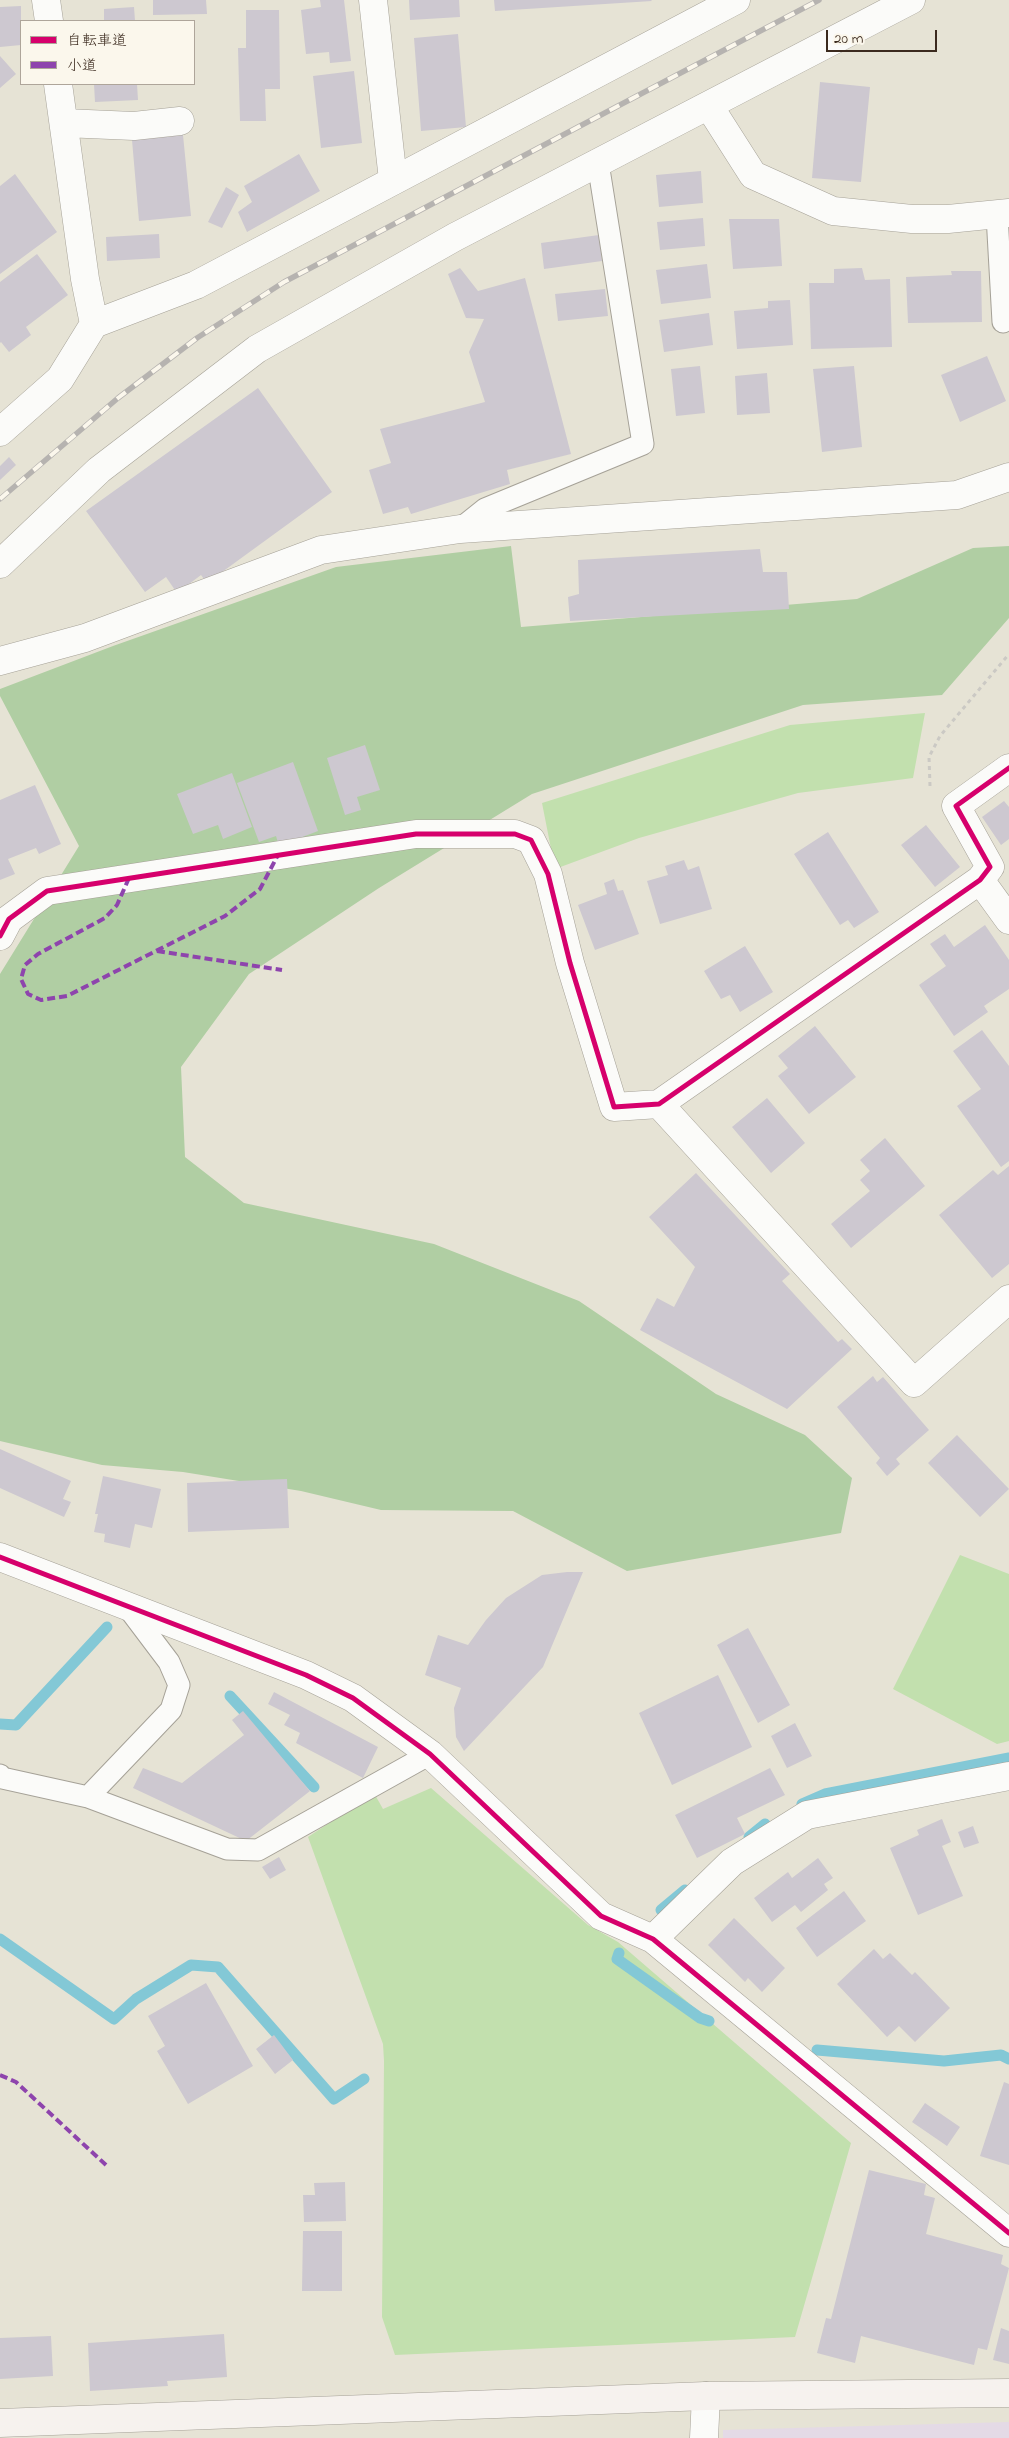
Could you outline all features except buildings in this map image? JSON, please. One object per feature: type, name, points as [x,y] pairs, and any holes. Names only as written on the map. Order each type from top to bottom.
[{"type":"street","points":[[46,0],[49,20]]},
{"type":"street","points":[[373,0],[393,180]]},
{"type":"street","points":[[0,432],[60,379],[94,324],[196,285],[736,0]]},
{"type":"street","points":[[0,564],[99,470],[257,349],[455,237],[912,0]]},
{"type":"street","points":[[58,85],[85,279],[94,324]]},
{"type":"street","points":[[709,106],[753,175],[833,211],[912,219],[948,219],[1003,214]]},
{"type":"street","points":[[64,122],[134,126],[180,121]]},
{"type":"street","points":[[0,661],[85,638],[321,550],[460,529],[957,495],[1009,477]]},
{"type":"street","points":[[0,936],[10,919],[47,891],[416,834],[515,834],[531,840],[548,874],[570,963],[614,1107],[659,1104],[980,880],[990,867],[956,806],[1009,768]]},
{"type":"street","points":[[980,880],[1009,920]]},
{"type":"street","points":[[659,1104],[914,1383],[1009,1299]]},
{"type":"street","points":[[0,1557],[306,1675],[353,1698],[430,1754],[600,1916],[653,1940],[1009,2234]]},
{"type":"street","points":[[653,1940],[732,1862],[807,1815],[1009,1776]]},
{"type":"street","points":[[0,2423],[706,2396],[1009,2393]]},
{"type":"street","points":[[704,2438],[706,2396]]},
{"type":"lane","points":[[460,529],[485,509],[643,444],[598,163]]},
{"type":"lane","points":[[1003,214],[1003,322]]},
{"type":"lane","points":[[88,1796],[171,1710],[179,1685],[169,1662],[126,1605]]},
{"type":"lane","points":[[0,1775],[2,1778],[88,1796],[227,1849],[258,1850],[430,1754]]},
{"type":"path","points":[[959,812],[941,811],[931,799],[929,757],[940,736],[1009,654]]},
{"type":"shaded area","points":[[1009,2422],[1009,2438],[723,2438],[723,2430]]},
{"type":"green space","points":[[511,546],[521,627],[857,599],[973,548],[1009,546],[1009,618],[942,695],[803,705],[532,794],[379,888],[249,974],[181,1067],[185,1157],[244,1203],[434,1244],[579,1301],[716,1394],[805,1435],[852,1478],[841,1533],[627,1571],[513,1511],[381,1510],[301,1491],[183,1472],[102,1465],[0,1441],[0,974],[79,846],[0,696],[0,689],[113,646],[336,567]]},
{"type":"green space","points":[[925,713],[913,778],[798,793],[639,838],[555,869],[542,803],[790,725]]},
{"type":"green space","points":[[960,1555],[1009,1574],[1009,1741],[997,1744],[893,1689]]},
{"type":"green space","points":[[431,1788],[588,1925],[618,1942],[851,2143],[795,2337],[395,2355],[382,2317],[383,2044],[308,1837],[374,1793],[383,1809]]},
{"type":"waterway","points":[[0,1724],[16,1725],[107,1627]]},
{"type":"waterway","points":[[230,1696],[314,1787]]},
{"type":"waterway","points":[[802,1804],[825,1794],[1009,1758]]},
{"type":"waterway","points":[[749,1837],[765,1824]]},
{"type":"waterway","points":[[661,1910],[685,1890]]},
{"type":"waterway","points":[[0,1939],[114,2019],[136,1999],[191,1965],[218,1967],[334,2099],[364,2079]]},
{"type":"waterway","points":[[619,1953],[617,1959],[700,2018],[709,2021]]},
{"type":"waterway","points":[[817,2050],[944,2061],[1001,2055],[1009,2059]]},
{"type":"railway","points":[[0,499],[118,398],[197,338],[284,282],[819,0]]},
{"type":"marked path","points":[[129,878],[117,905],[105,918],[38,954],[25,965],[21,979],[28,994],[41,1000],[67,996],[225,916],[260,889],[278,855]]},
{"type":"marked path","points":[[157,951],[282,970]]},
{"type":"marked path","points":[[0,2075],[16,2082],[106,2165]]},
{"type":"cycle path","points":[[0,936],[9,919],[47,891],[416,834],[515,834],[531,840],[548,874],[570,963],[614,1107],[659,1104],[980,880],[990,867],[956,806],[1009,768]]},
{"type":"cycle path","points":[[0,1557],[306,1675],[353,1698],[430,1754],[601,1916],[653,1939],[1009,2233]]}]
